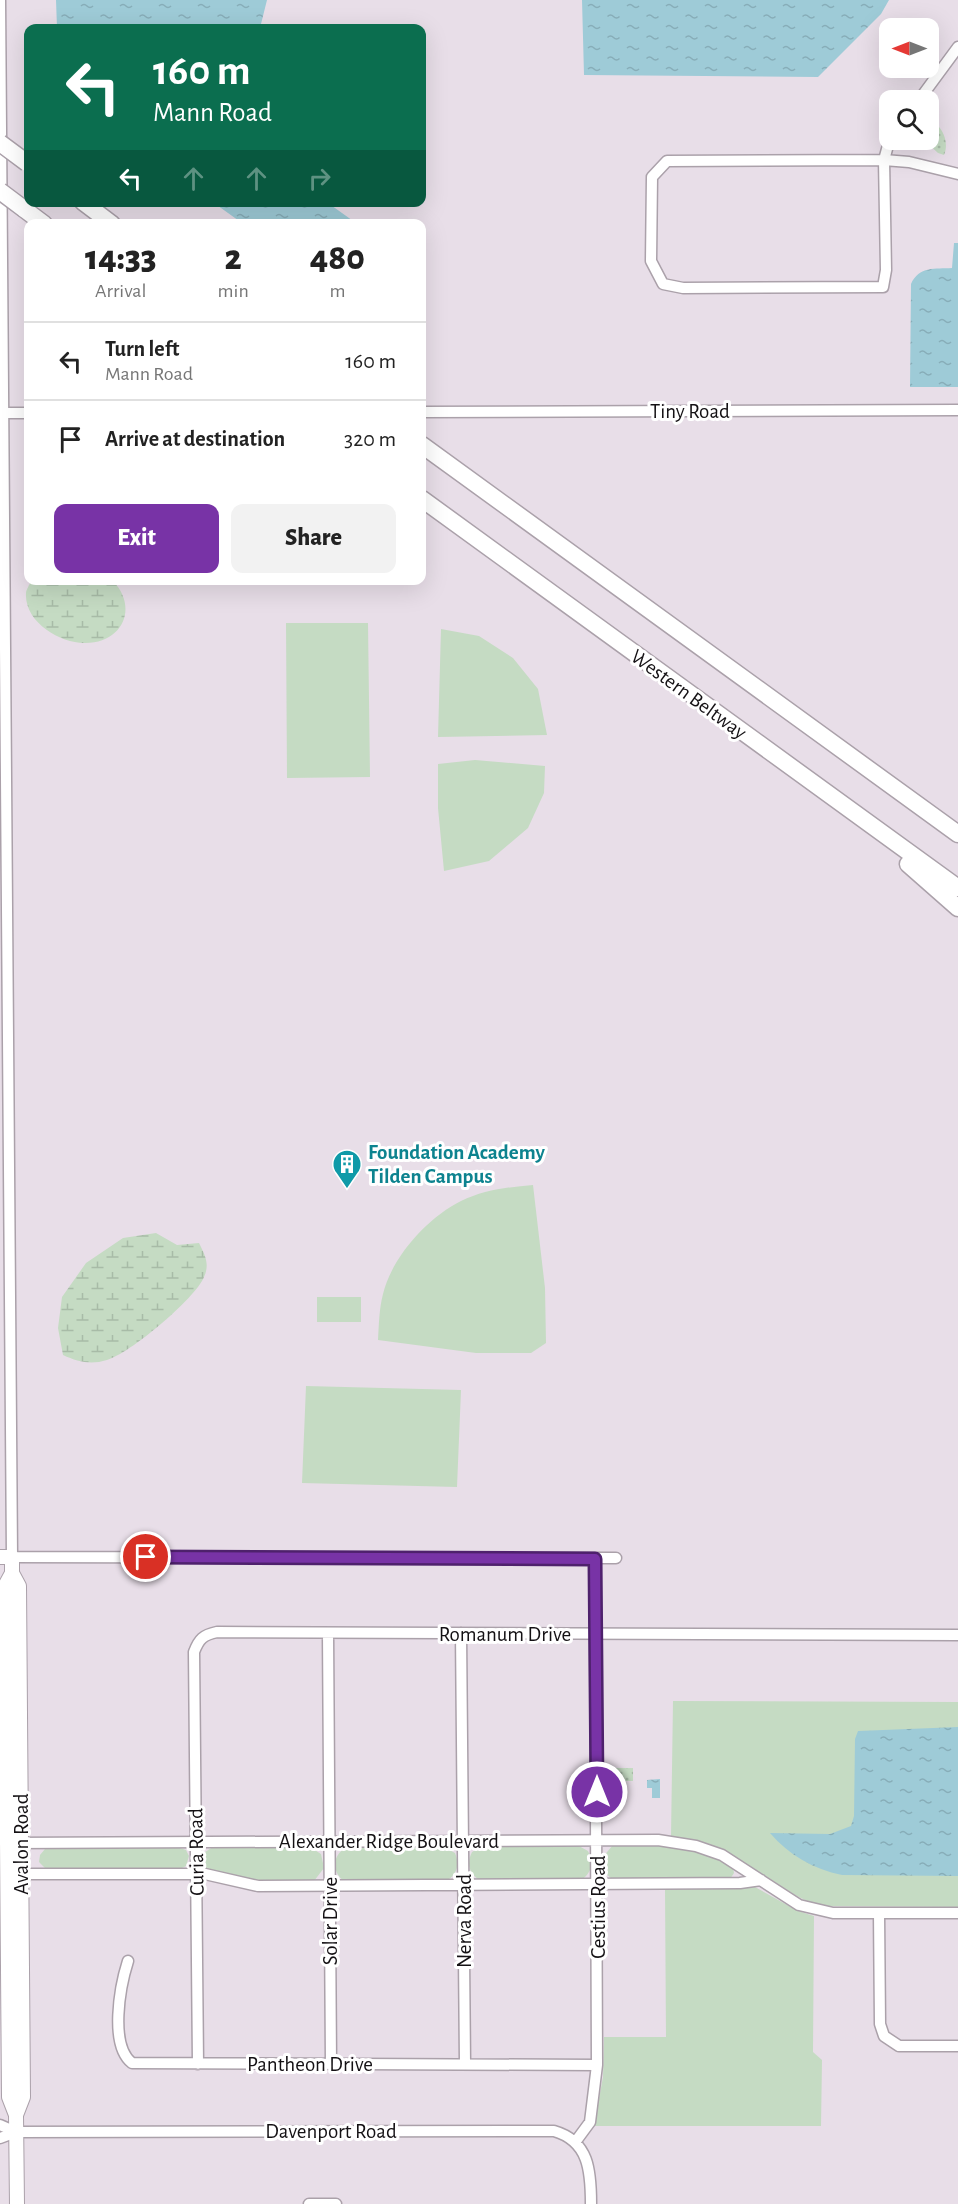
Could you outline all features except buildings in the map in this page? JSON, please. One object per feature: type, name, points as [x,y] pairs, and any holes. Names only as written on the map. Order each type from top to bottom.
[{"type":"highway","points":[[0,143],[24,160]]},
{"type":"highway","points":[[0,191],[37,219]]},
{"type":"highway","points":[[89,207],[105,219]]},
{"type":"highway","points":[[426,448],[958,834]]},
{"type":"highway","name":"Western Beltway","points":[[426,502],[958,888]]},
{"type":"highway","points":[[847,752],[958,820]]},
{"type":"highway","points":[[833,799],[958,908]]},
{"type":"main road","name":"Avalon Road","points":[[6,1557],[19,1586],[22,1843],[14,1874],[9,2097],[16,2115],[17,2204]]},
{"type":"main road","name":"Avalon Road","points":[[12,1573],[5,1586],[3,1608],[7,1843],[14,1874]]},
{"type":"street","points":[[0,0],[5,413],[3,1028],[6,1557],[616,1558]]},
{"type":"street","points":[[926,90],[958,47]]},
{"type":"street","points":[[887,150],[884,160],[886,270],[883,287],[683,288],[663,284],[651,261],[652,177],[667,161],[884,160],[909,162],[958,174]]},
{"type":"street","name":"Tiny Road","points":[[426,412],[958,410]]},
{"type":"street","points":[[5,413],[24,412]]},
{"type":"street","name":"Cestius Road","points":[[576,2141],[590,2122],[597,2065],[595,1559]]},
{"type":"street","name":"Romanum Drive","points":[[199,1640],[217,1632],[958,1635]]},
{"type":"street","name":"Solar Drive","points":[[328,1633],[331,2064]]},
{"type":"street","name":"Nerva Road","points":[[461,1633],[465,2064]]},
{"type":"street","name":"Curia Road","points":[[198,2064],[194,1652],[199,1640]]},
{"type":"street","name":"Alexander Ridge Boulevard","points":[[7,1843],[658,1840],[696,1846],[722,1855],[799,1905],[817,1910],[833,1913],[958,1912]]},
{"type":"street","name":"Alexander Ridge Boulevard","points":[[14,1874],[197,1873],[258,1886],[597,1885],[740,1883],[761,1880]]},
{"type":"street","points":[[879,1913],[880,2024],[884,2036],[899,2046],[958,2046]]},
{"type":"street","name":"Pantheon Drive","points":[[128,1961],[119,1987],[120,2047],[125,2058],[132,2063],[142,2065],[597,2065]]},
{"type":"street","points":[[0,2125],[16,2132]]},
{"type":"street","name":"Davenport Road","points":[[16,2132],[533,2129],[554,2131],[576,2141]]},
{"type":"street","points":[[0,2138],[16,2132]]},
{"type":"street","points":[[576,2141],[587,2160],[591,2204]]},
{"type":"street","points":[[309,2204],[336,2204]]},
{"type":"green space","points":[[939,127],[946,146],[944,155],[935,150],[939,150]]},
{"type":"green space","points":[[29,585],[116,585],[125,602],[125,613],[117,631],[108,638],[97,642],[75,642],[55,635],[37,622],[27,603]]},
{"type":"green space","points":[[286,623],[368,623],[370,777],[287,778]]},
{"type":"green space","points":[[441,629],[479,636],[513,658],[538,689],[547,735],[438,737]]},
{"type":"green space","points":[[475,760],[545,766],[544,793],[528,828],[489,861],[444,871],[438,808],[438,764]]},
{"type":"green space","points":[[533,1185],[545,1288],[546,1343],[531,1353],[476,1353],[378,1340],[381,1305],[388,1280],[403,1253],[424,1228],[448,1208],[470,1197],[496,1190]]},
{"type":"green space","points":[[156,1233],[177,1245],[199,1243],[207,1268],[198,1287],[160,1325],[117,1356],[101,1362],[90,1362],[63,1355],[58,1328],[62,1297],[86,1263],[123,1238]]},
{"type":"green space","points":[[317,1297],[361,1297],[361,1322],[317,1322]]},
{"type":"green space","points":[[306,1386],[461,1390],[457,1487],[302,1483]]},
{"type":"green space","points":[[673,1701],[958,1702],[958,1907],[820,1906],[800,1898],[723,1852],[671,1837]]},
{"type":"green space","points":[[614,1768],[633,1768],[633,1781],[619,1781],[613,1774]]},
{"type":"green space","points":[[660,1844],[691,1849],[720,1860],[733,1868],[734,1873],[730,1879],[612,1879],[604,1872],[602,1858],[613,1845]]},
{"type":"green space","points":[[484,1845],[577,1845],[588,1851],[591,1867],[588,1874],[581,1880],[481,1881],[471,1872],[469,1861],[472,1852]]},
{"type":"green space","points":[[351,1846],[442,1846],[455,1853],[457,1866],[453,1876],[446,1881],[344,1881],[336,1871],[337,1856],[345,1848]]},
{"type":"green space","points":[[177,1847],[186,1850],[189,1856],[186,1866],[180,1869],[46,1869],[39,1862],[40,1855],[45,1849]]},
{"type":"green space","points":[[213,1847],[310,1847],[321,1854],[324,1868],[314,1881],[259,1882],[205,1868],[202,1854]]},
{"type":"green space","points":[[755,1887],[798,1911],[814,1916],[813,2052],[822,2060],[821,2126],[594,2126],[603,2077],[604,2037],[666,2037],[665,1889]]},
{"type":"water","points":[[56,0],[267,0],[261,24],[57,24]]},
{"type":"water","points":[[582,0],[889,0],[881,14],[818,77],[584,75]]},
{"type":"water","points":[[220,207],[334,207],[350,219],[236,219]]},
{"type":"water","points":[[954,243],[958,243],[958,387],[910,387],[911,284],[914,278],[923,271],[952,268]]},
{"type":"water","points":[[958,1727],[958,1876],[842,1875],[802,1860],[770,1833],[830,1834],[851,1826],[854,1816],[855,1739],[858,1731]]},
{"type":"water","points":[[660,1779],[660,1798],[652,1798],[652,1788],[647,1788],[647,1780]]},
{"type":"place","name":"Foundation Academy Tilden Campus","points":[[347,1190]]},
{"type":"route","points":[[146,1557],[595,1559],[597,1792]]}]
